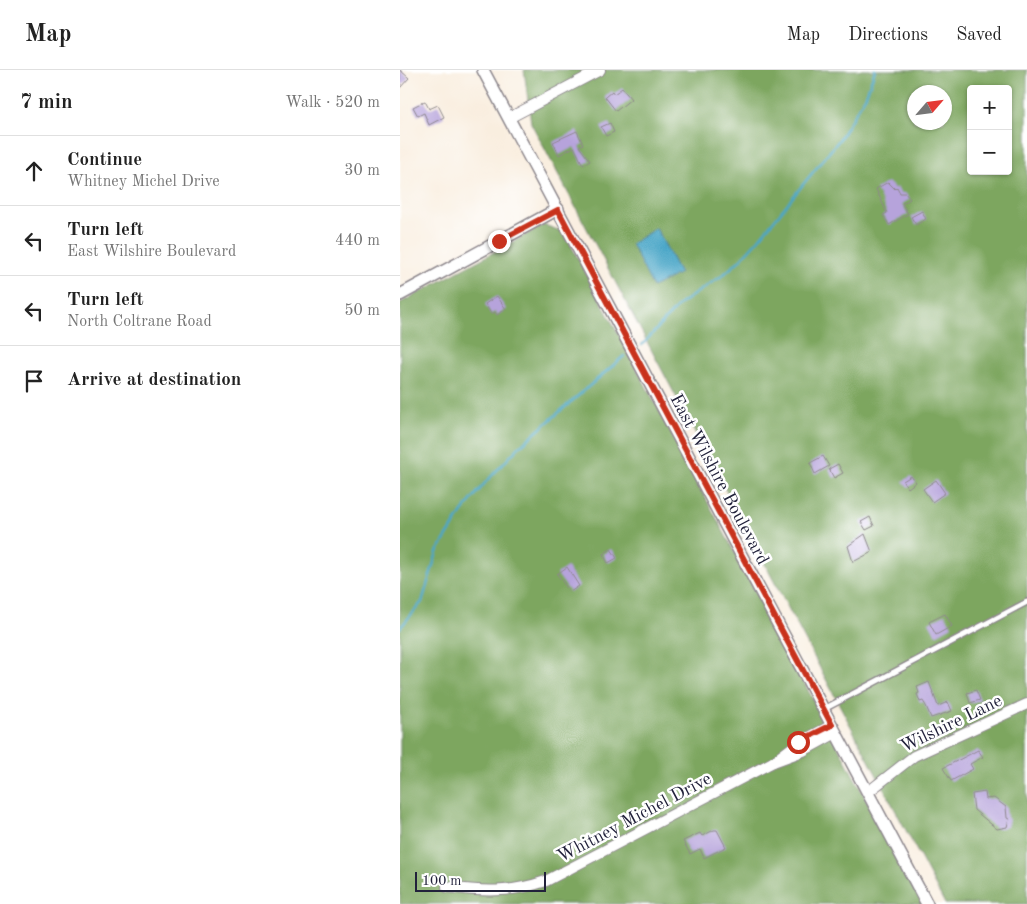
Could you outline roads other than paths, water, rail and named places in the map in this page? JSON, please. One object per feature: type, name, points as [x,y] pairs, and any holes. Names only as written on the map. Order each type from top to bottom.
[{"type":"street","name":"East Wilshire Boulevard","points":[[483,70],[927,904]]},
{"type":"street","points":[[510,118],[600,70]]},
{"type":"street","points":[[400,295],[558,210]]},
{"type":"street","name":"Wilshire Lane","points":[[868,792],[914,756],[1027,704]]},
{"type":"street","name":"Whitney Michel Drive","points":[[447,887],[484,892],[511,891],[546,881],[773,762],[798,742],[834,729]]},
{"type":"lane","points":[[824,710],[1027,602]]},
{"type":"water","points":[[656,228],[680,273],[653,287],[631,244]]},
{"type":"waterway","points":[[642,345],[680,304],[723,275],[758,240],[839,140],[866,95],[875,70]]},
{"type":"waterway","points":[[400,628],[422,602],[437,552],[462,512],[485,483],[519,447],[624,356]]}]
